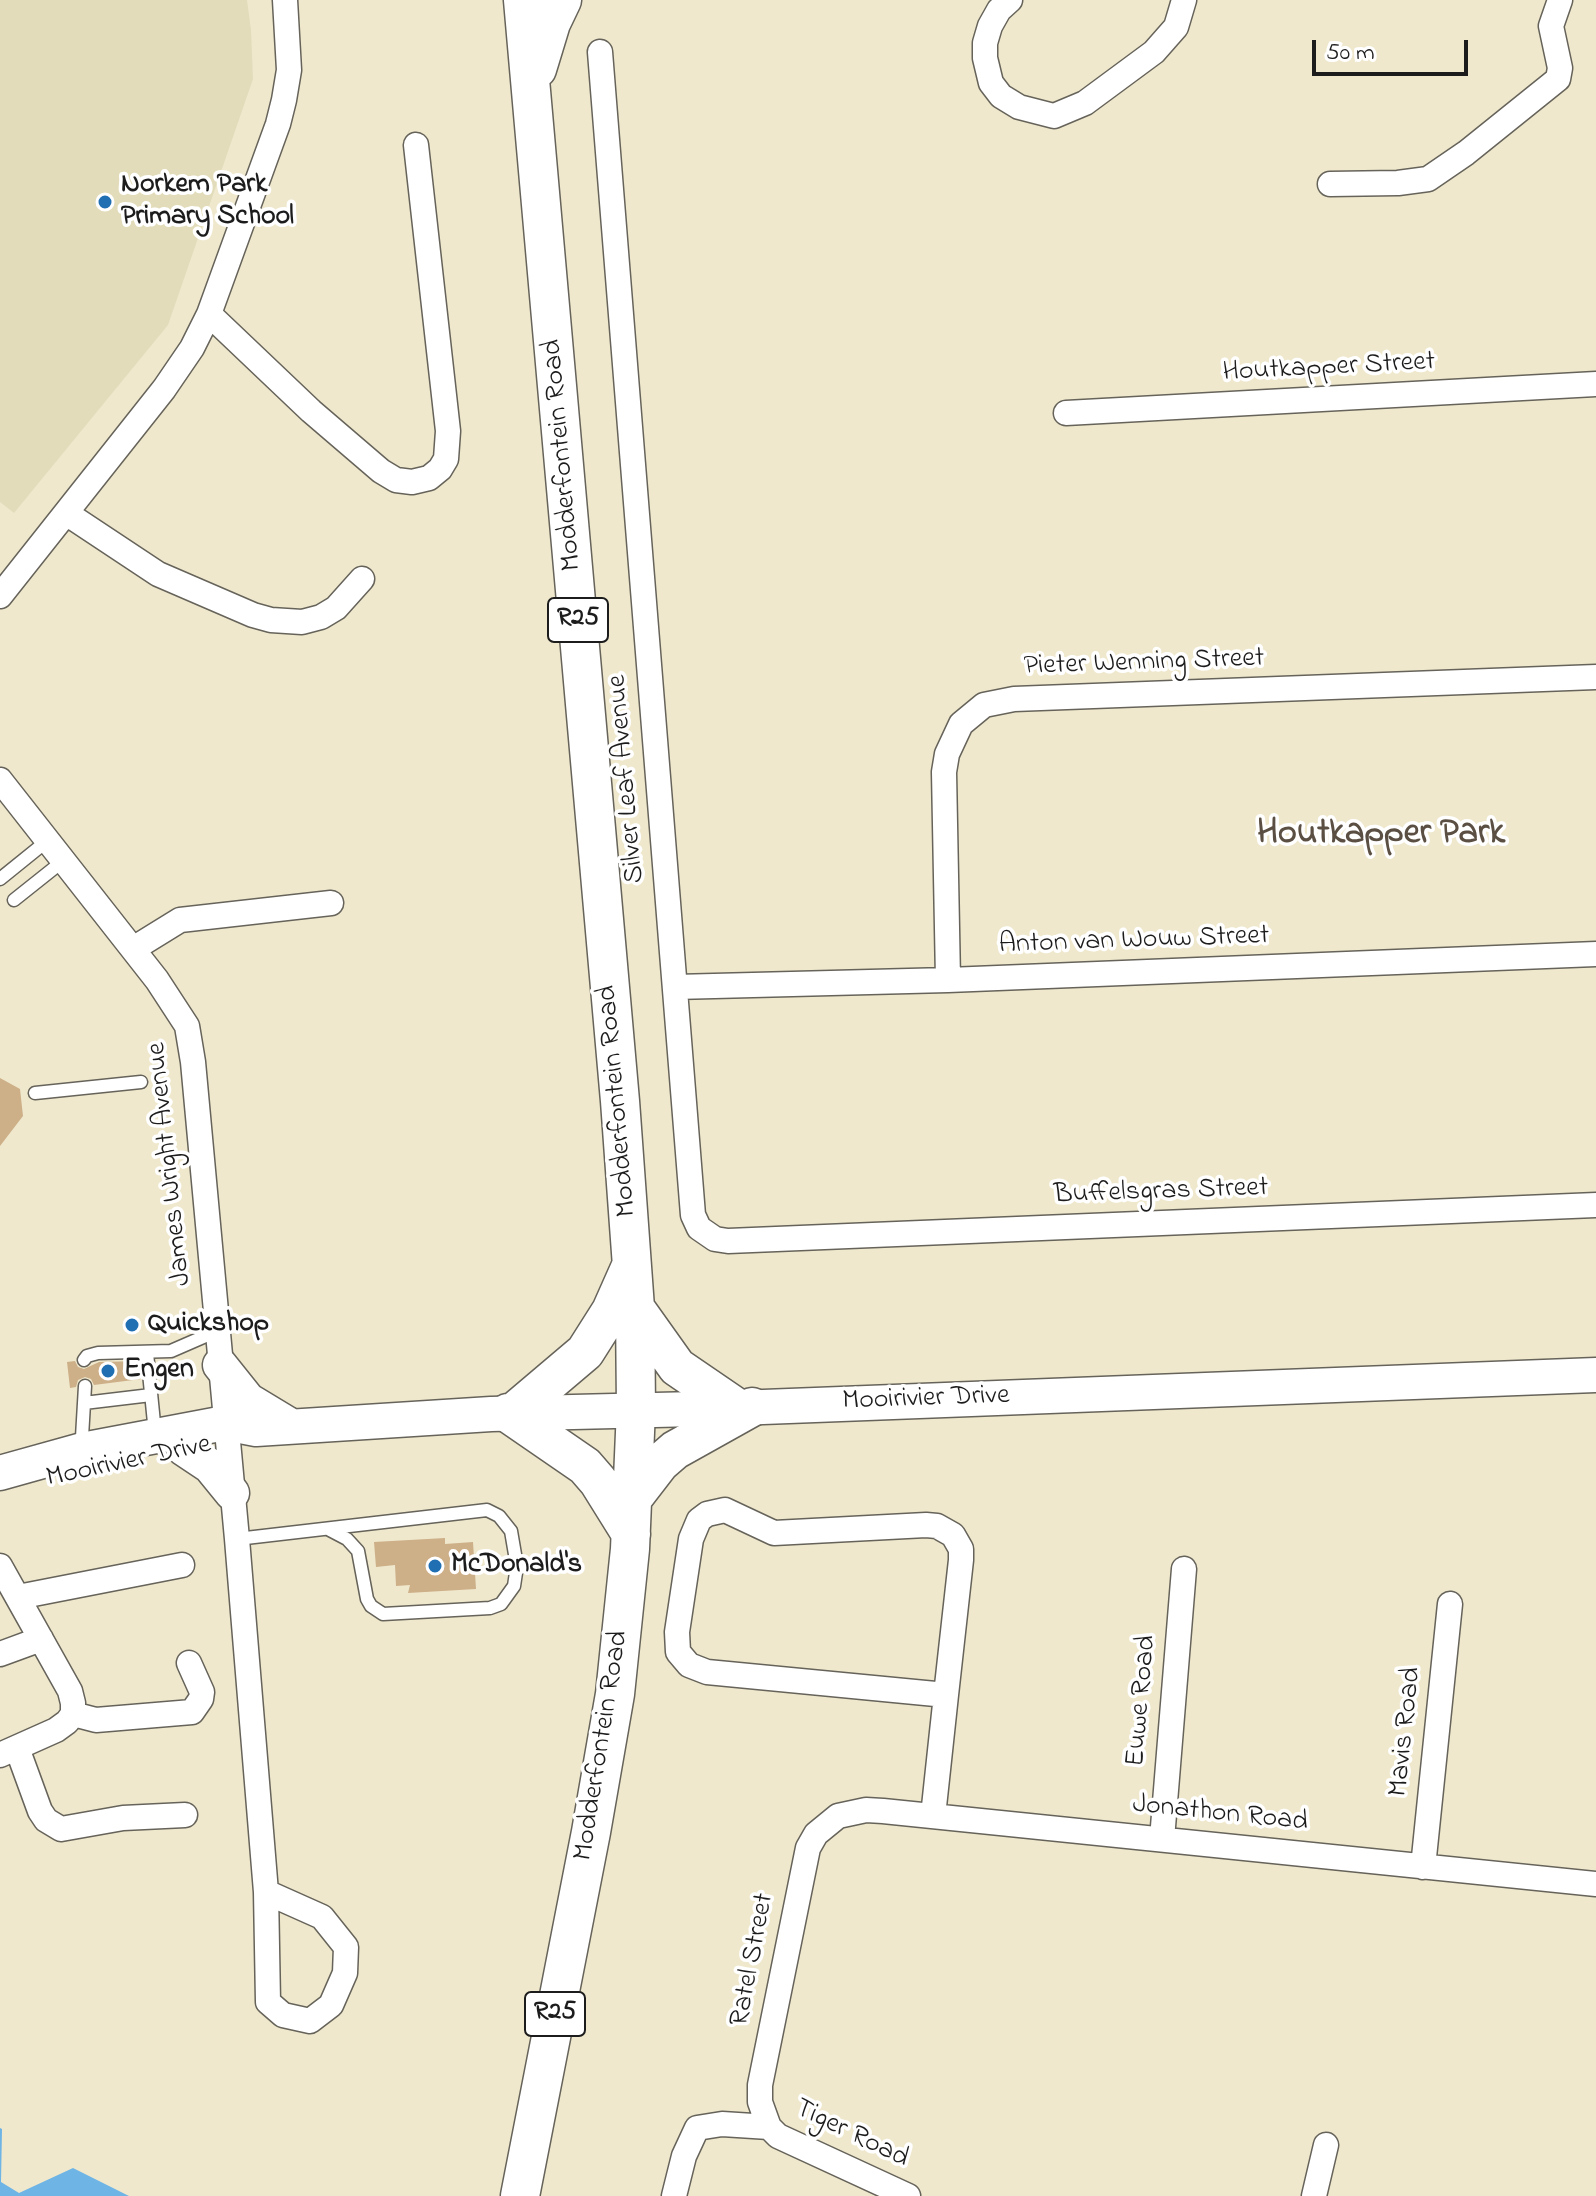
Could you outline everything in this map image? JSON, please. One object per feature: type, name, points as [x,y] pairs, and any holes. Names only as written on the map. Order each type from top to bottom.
[{"type":"main road","name":"Modderfontein Road","points":[[520,2196],[615,1694],[632,1516],[636,1409],[632,1264],[523,0]]},
{"type":"main road","points":[[531,92],[551,23],[562,0]]},
{"type":"main road","points":[[632,1264],[611,1311],[585,1352],[510,1413],[585,1466],[632,1516],[660,1463],[675,1450],[744,1408],[677,1367],[635,1308]]},
{"type":"street","points":[[0,596],[164,389],[192,348],[209,314],[284,100],[289,70],[285,0]]},
{"type":"street","points":[[1010,0],[999,10],[985,43],[991,83],[1001,96],[1019,107],[1036,114],[1054,116],[1085,103],[1154,52],[1176,27],[1184,0]]},
{"type":"street","points":[[1330,184],[1398,183],[1428,179],[1466,153],[1558,79],[1560,68],[1551,26],[1560,0]]},
{"type":"street","name":"Silver Leaf Avenue","points":[[600,52],[693,1215],[705,1234],[728,1241]]},
{"type":"street","points":[[209,314],[311,411],[381,471],[396,480],[412,482],[429,478],[446,459],[448,431],[416,145]]},
{"type":"street","name":"Houtkapper Street","points":[[1066,413],[1596,384]]},
{"type":"street","points":[[66,513],[158,574],[271,620],[302,622],[321,617],[336,608],[362,579]]},
{"type":"street","name":"Pieter Wenning Street","points":[[948,980],[944,772],[947,754],[961,724],[984,705],[1014,699],[1596,677]]},
{"type":"street","name":"James Wright Avenue","points":[[0,780],[133,949],[171,999],[187,1026],[193,1062],[220,1373],[236,1432],[232,1493],[266,1892],[268,2002],[283,2015],[310,2021],[331,2005],[345,1973],[346,1947],[322,1917],[266,1892]]},
{"type":"street","points":[[133,949],[180,920],[331,903]]},
{"type":"street","name":"Anton van Wouw Street","points":[[675,987],[948,980],[1596,954]]},
{"type":"street","name":"Buffelsgras Street","points":[[728,1241],[1596,1205]]},
{"type":"street","points":[[232,1493],[210,1466],[166,1442],[210,1399],[220,1373],[248,1400],[291,1426]]},
{"type":"street","name":"Mooirivier Drive","points":[[0,1473],[166,1442],[291,1426],[510,1413],[744,1408],[1596,1375]]},
{"type":"street","name":"Mooirivier Drive","points":[[0,1494],[81,1460]]},
{"type":"street","points":[[933,1816],[961,1560],[957,1541],[945,1529],[926,1525],[774,1533],[733,1512],[716,1511],[707,1514],[694,1528],[676,1643],[682,1660],[697,1669],[946,1695]]},
{"type":"street","points":[[18,1597],[182,1565]]},
{"type":"street","points":[[0,1566],[70,1691],[73,1703],[73,1714],[67,1722],[9,1751],[40,1811],[53,1826],[61,1829],[123,1818],[185,1815]]},
{"type":"street","name":"Euwe Road","points":[[1162,1839],[1184,1569]]},
{"type":"street","name":"Mavis Road","points":[[1423,1867],[1450,1604]]},
{"type":"street","points":[[0,1654],[41,1639]]},
{"type":"street","points":[[73,1714],[110,1720],[192,1712],[202,1692],[189,1663]]},
{"type":"street","name":"Jonathon Road","points":[[838,1816],[866,1810],[933,1816],[1596,1884]]},
{"type":"street","name":"Ratel Street","points":[[769,2127],[760,2102],[760,2085],[802,1870],[816,1834],[838,1816]]},
{"type":"street","points":[[674,2196],[684,2156],[697,2128],[708,2124],[769,2127]]},
{"type":"street","name":"Tiger Road","points":[[769,2127],[860,2186],[908,2196]]},
{"type":"street","points":[[1314,2196],[1326,2145]]},
{"type":"lane","points":[[0,879],[47,841]]},
{"type":"lane","points":[[14,900],[63,861]]},
{"type":"lane","points":[[35,1093],[141,1082]]},
{"type":"lane","points":[[84,1360],[98,1353],[171,1351],[217,1331]]},
{"type":"lane","points":[[147,1353],[151,1395],[166,1442]]},
{"type":"lane","points":[[81,1460],[85,1386]]},
{"type":"lane","points":[[84,1403],[151,1395]]},
{"type":"lane","points":[[237,1539],[472,1509],[487,1510],[499,1516],[511,1531],[517,1566],[514,1586],[509,1596],[490,1608],[383,1614],[367,1599],[358,1551],[347,1539],[328,1529]]},
{"type":"shaded area","name":"Norkem Park Primary School","points":[[0,0],[247,0],[253,79],[168,325],[14,513],[0,502]]},
{"type":"water","points":[[0,2128],[1,2182],[19,2193],[73,2168],[129,2196],[0,2196]]},
{"type":"building","points":[[0,1078],[20,1089],[23,1116],[0,1146]]},
{"type":"building","points":[[75,1361],[78,1367],[84,1369],[99,1362],[139,1361],[141,1379],[94,1385],[91,1379],[85,1377],[78,1380],[76,1387],[70,1388],[67,1362]]},
{"type":"building","name":"McDonald's","points":[[445,1538],[445,1544],[473,1542],[476,1589],[408,1593],[410,1585],[396,1586],[395,1565],[376,1567],[374,1542]]},
{"type":"place","name":"Norkem Park Primary School","points":[[105,202]]},
{"type":"place","name":"Quickshop","points":[[132,1325]]},
{"type":"place","name":"Engen","points":[[108,1371]]},
{"type":"place","name":"McDonald's","points":[[435,1566]]},
{"type":"district","name":"Houtkapper Park","points":[[1381,836]]}]
